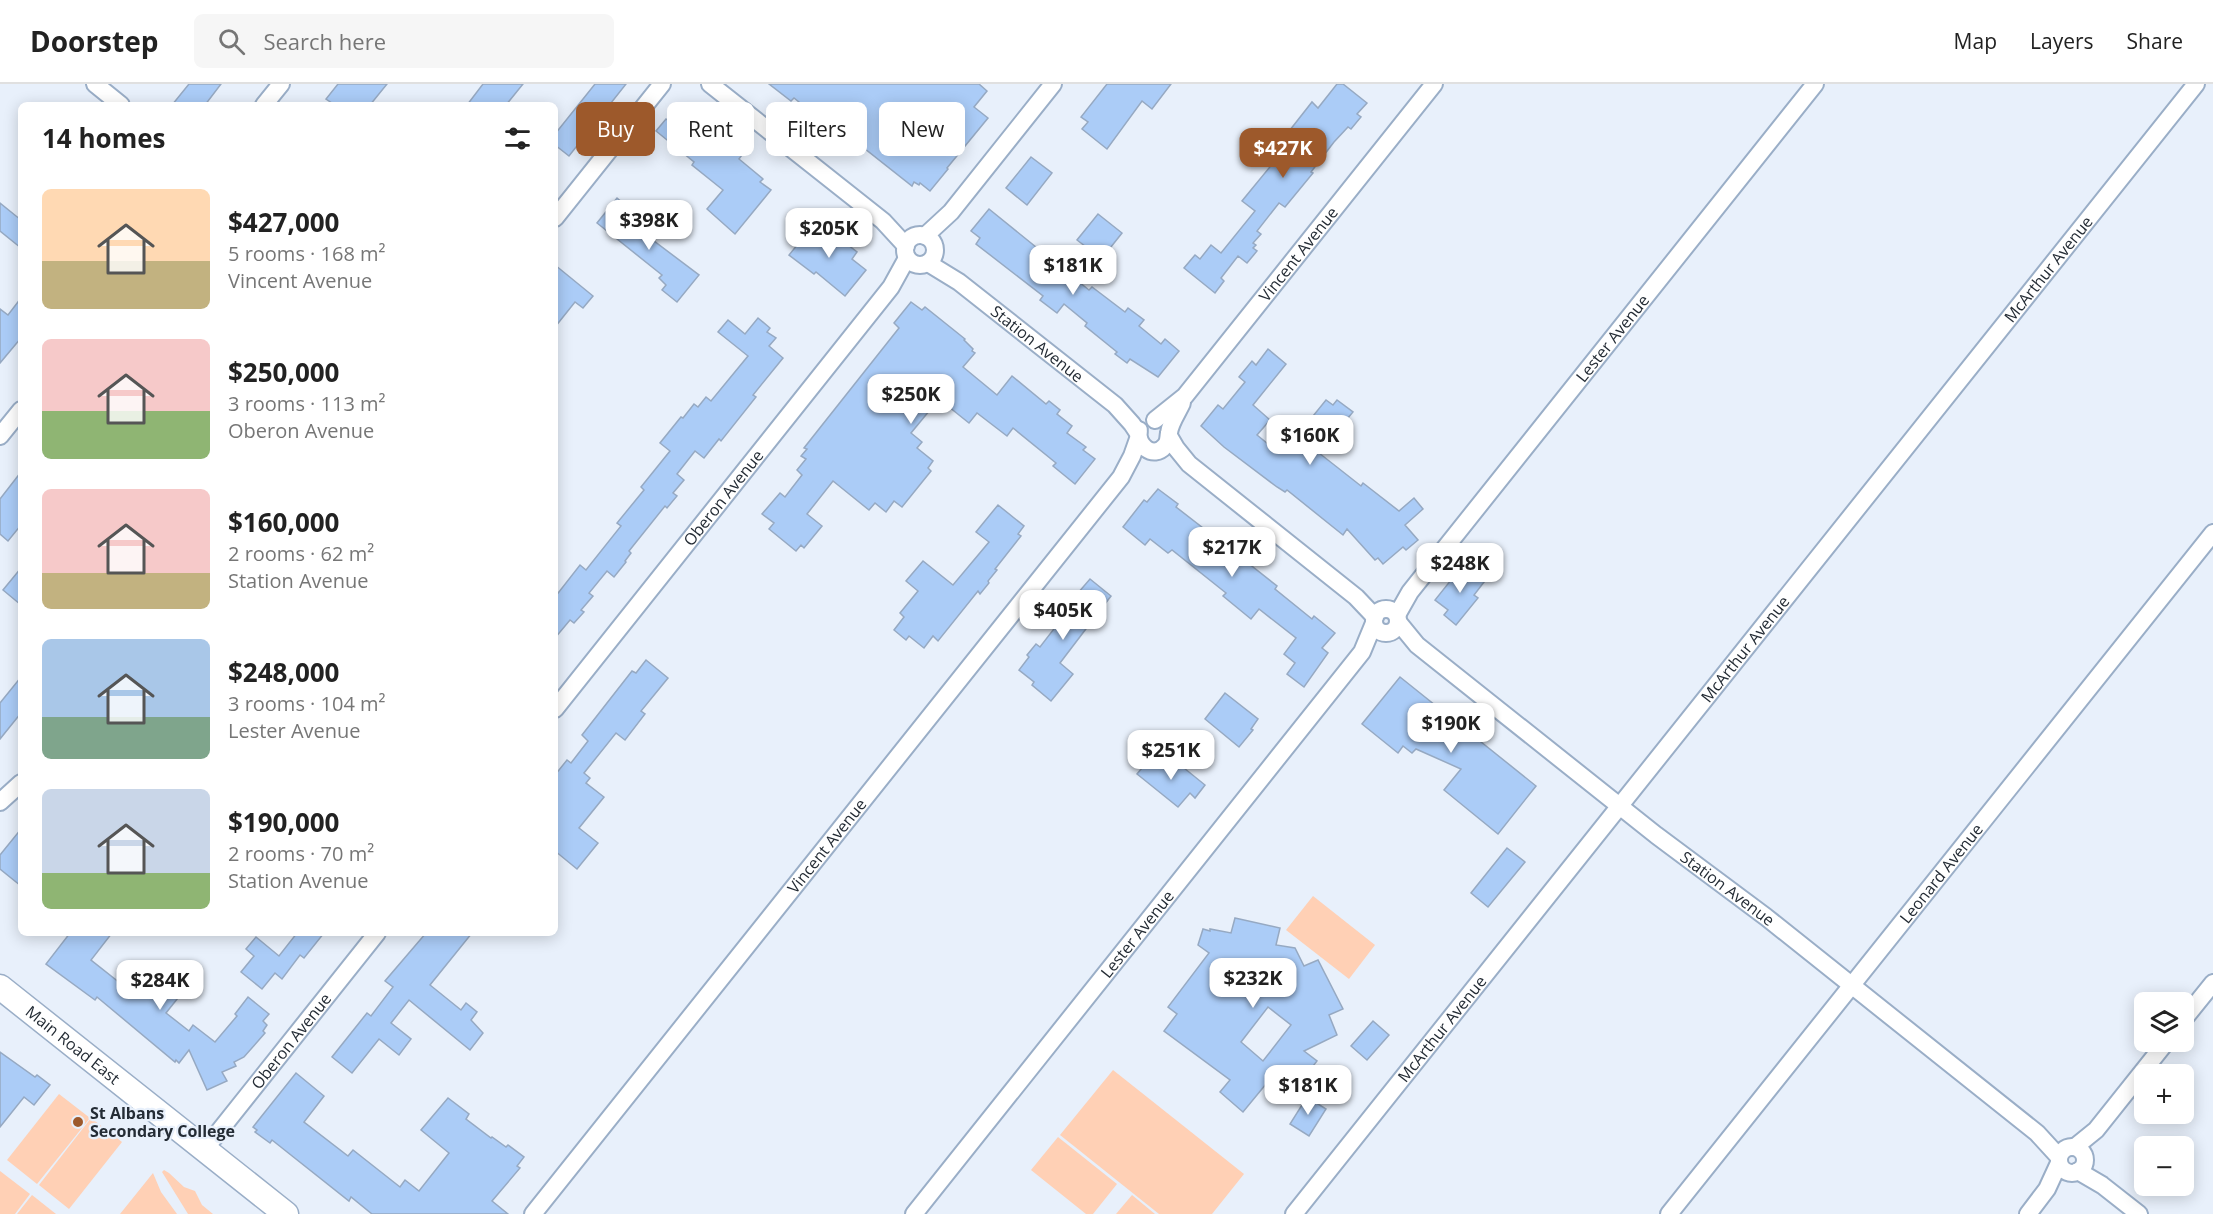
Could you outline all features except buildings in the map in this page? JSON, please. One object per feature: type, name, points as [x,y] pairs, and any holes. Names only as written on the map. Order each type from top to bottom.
[{"type":"main road","name":"Main Road East","points":[[0,987],[286,1214]]},
{"type":"street","points":[[95,84],[117,102]]},
{"type":"street","points":[[266,102],[281,84]]},
{"type":"street","points":[[558,214],[662,84]]},
{"type":"street","name":"Station Avenue","points":[[710,84],[1115,405],[1132,424],[1138,436]]},
{"type":"street","name":"Oberon Avenue","points":[[558,705],[1053,84]]},
{"type":"street","name":"Vincent Avenue","points":[[1152,420],[1185,396],[1434,84]]},
{"type":"street","name":"Lester Avenue","points":[[914,1214],[1815,84]]},
{"type":"street","name":"McArthur Avenue","points":[[1294,1214],[2196,84]]},
{"type":"street","name":"Vincent Avenue","points":[[1169,434],[1185,396]]},
{"type":"street","name":"Station Avenue","points":[[1115,405],[1152,420]]},
{"type":"street","points":[[0,436],[18,414]]},
{"type":"street","points":[[1152,420],[1163,423],[1169,434],[1166,446],[1154,451],[1144,448],[1138,436],[1143,424],[1152,420]]},
{"type":"street","name":"Station Avenue","points":[[1169,434],[1176,448],[1189,464],[1618,806],[1766,916],[2139,1214]]},
{"type":"street","name":"Vincent Avenue","points":[[533,1214],[1121,477],[1132,456],[1138,436]]},
{"type":"street","name":"Station Avenue","points":[[1154,451],[1189,464]]},
{"type":"street","name":"Vincent Avenue","points":[[1121,477],[1154,451]]},
{"type":"street","name":"Leonard Avenue","points":[[1669,1214],[2213,532]]},
{"type":"street","points":[[0,802],[18,786]]},
{"type":"street","name":"Oberon Avenue","points":[[205,1149],[375,936]]},
{"type":"street","points":[[2194,1007],[2213,983]]},
{"type":"street","points":[[2028,1214],[2158,1052]]},
{"type":"shaded area","points":[[1313,896],[1375,945],[1349,979],[1286,930]]},
{"type":"shaded area","points":[[1113,1070],[1244,1174],[1212,1214],[1159,1214],[1060,1135]]},
{"type":"shaded area","points":[[59,1094],[90,1118],[37,1184],[7,1160]]},
{"type":"shaded area","points":[[91,1118],[122,1142],[69,1209],[39,1185]]},
{"type":"shaded area","points":[[1058,1137],[1117,1184],[1093,1214],[1086,1214],[1031,1170]]},
{"type":"shaded area","points":[[164,1170],[184,1187],[195,1191],[202,1205],[213,1214],[188,1214],[162,1172]]},
{"type":"shaded area","points":[[0,1171],[30,1194],[15,1214],[0,1214]]},
{"type":"shaded area","points":[[153,1173],[161,1192],[177,1214],[120,1214]]},
{"type":"shaded area","points":[[32,1195],[56,1214],[17,1214]]},
{"type":"shaded area","points":[[1132,1195],[1155,1214],[1116,1214]]},
{"type":"place","name":"St Albans Secondary College","points":[[78,1122]]}]
